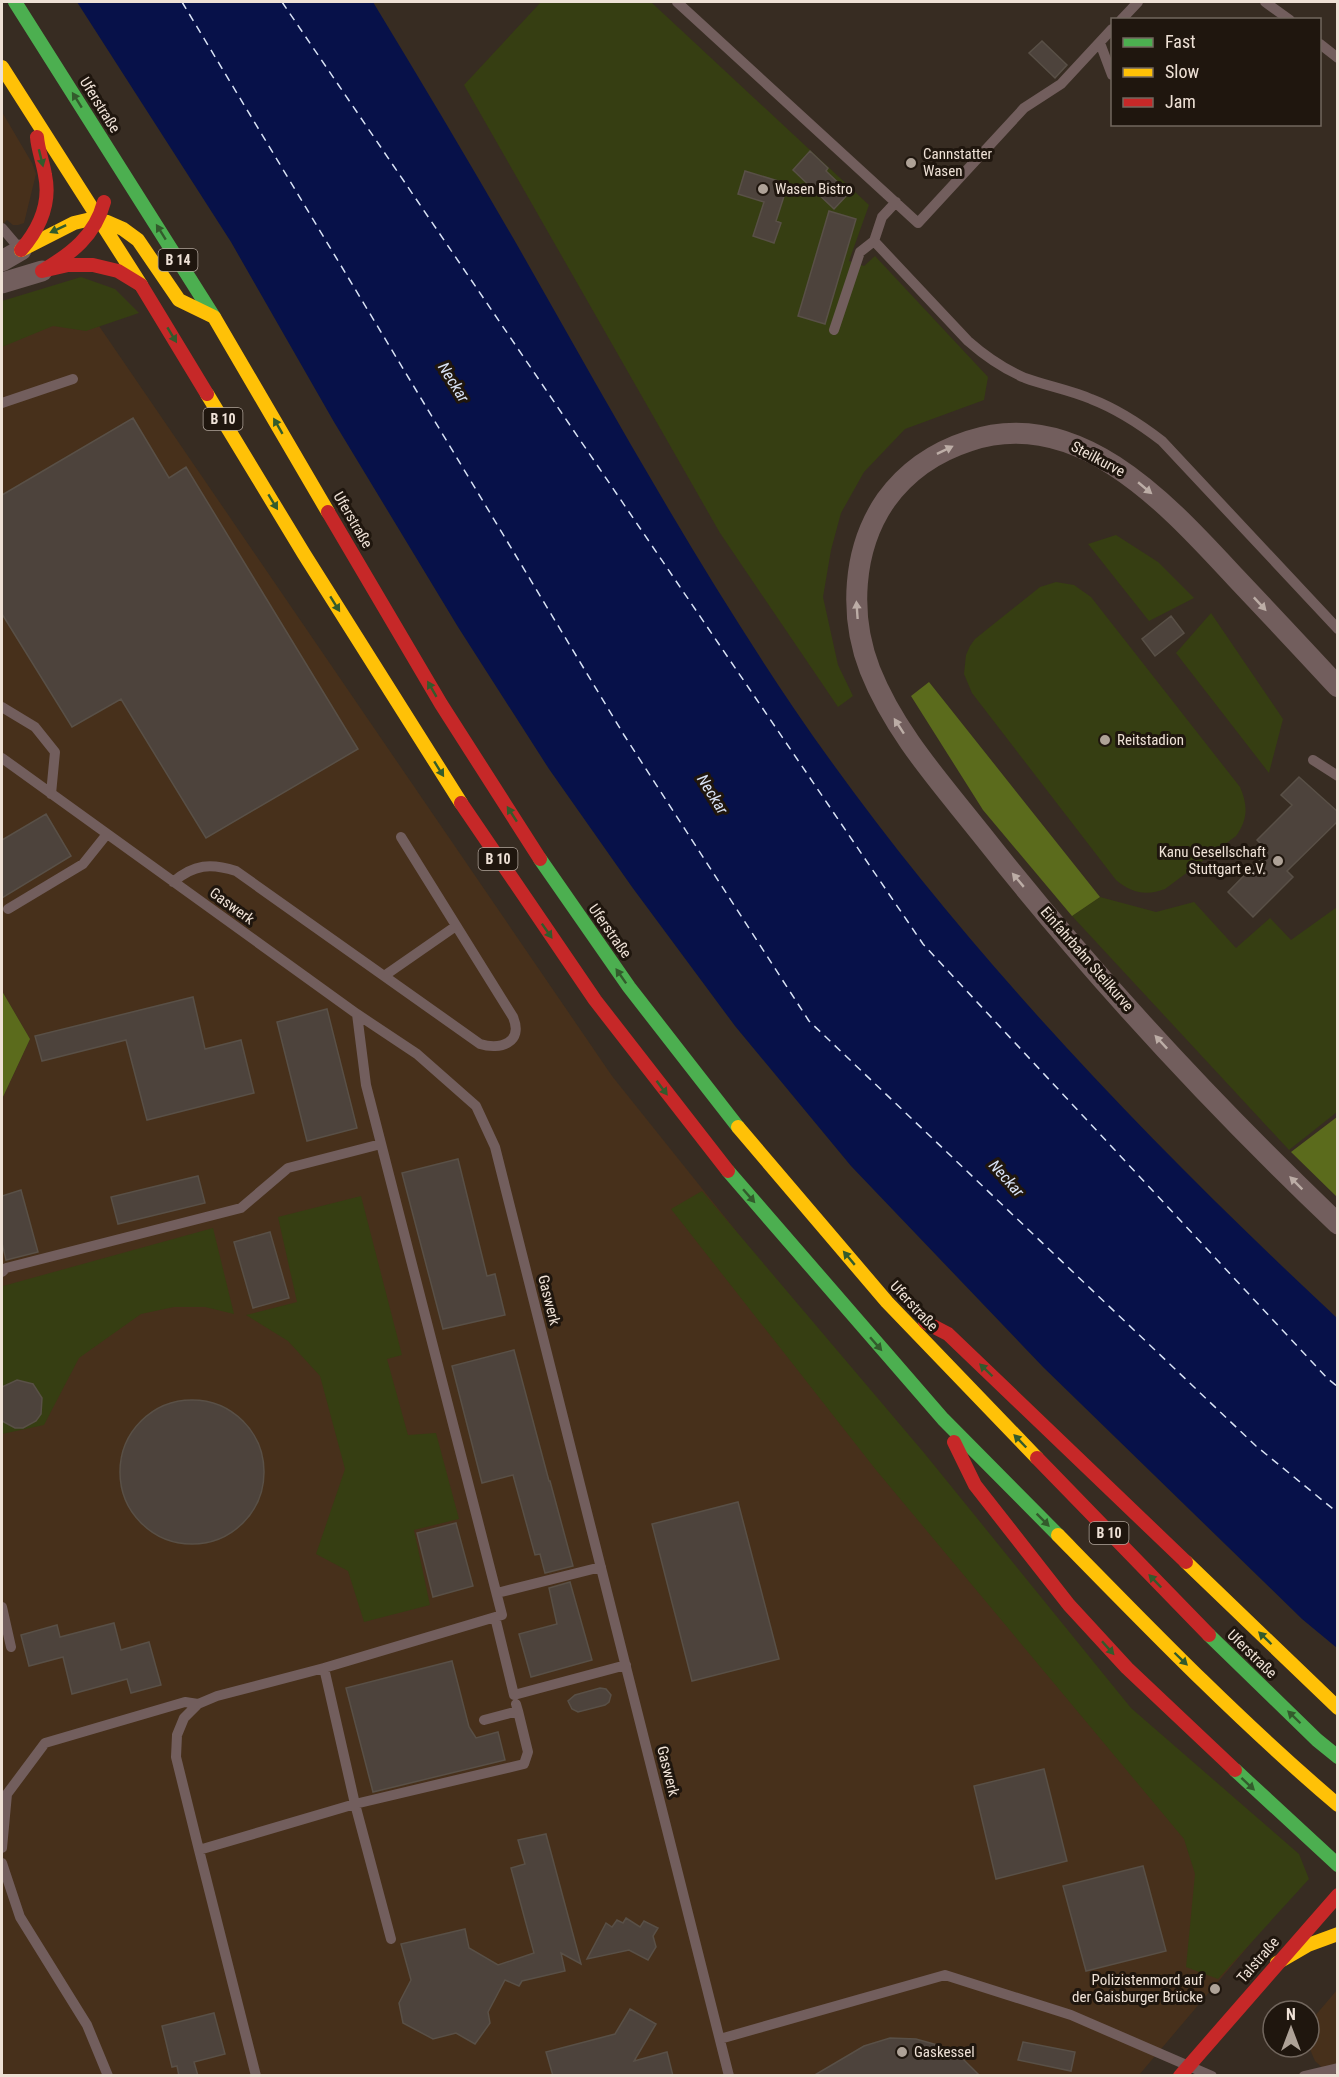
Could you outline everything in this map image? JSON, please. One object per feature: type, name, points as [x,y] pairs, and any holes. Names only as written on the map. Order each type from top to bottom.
[{"type":"main road","name":"Uferstraße","points":[[15,2],[214,317],[441,704],[557,884],[629,987],[743,1134],[886,1302],[1179,1606],[1338,1757]]},
{"type":"main road","name":"B 10","points":[[2,67],[141,285],[304,554],[443,777],[595,1000],[711,1152],[943,1419],[1161,1640],[1292,1766],[1338,1804]]},
{"type":"main road","points":[[31,260],[31,239],[39,225],[46,200],[46,180],[33,117]]},
{"type":"main road","points":[[94,127],[105,168]]},
{"type":"main road","points":[[31,260],[75,249],[89,236],[99,220],[106,187]]},
{"type":"main road","points":[[31,260],[46,235],[82,220],[99,220],[123,229],[138,240],[179,300],[214,317]]},
{"type":"main road","points":[[31,260],[94,265],[125,274],[141,285]]},
{"type":"main road","name":"B 10","points":[[886,1302],[948,1334],[1338,1708]]},
{"type":"main road","name":"B 10","points":[[943,1419],[975,1485],[1069,1605],[1127,1668],[1178,1718],[1338,1865]]},
{"type":"main road","name":"Talstraße","points":[[1180,2076],[1338,1895]]},
{"type":"main road","points":[[1277,1963],[1308,1945],[1338,1934]]},
{"type":"street","points":[[2,261],[31,260]]},
{"type":"street","points":[[2,283],[31,260]]},
{"type":"street","name":"Steilkurve","points":[[869,668],[862,645],[856,598],[862,556],[874,519],[894,489],[912,471],[930,458],[953,446],[979,437],[1015,433],[1059,439],[1095,454],[1135,479],[1221,561],[1338,687]]},
{"type":"street","name":"Einfahrbahn Steilkurve","points":[[869,668],[894,719],[913,748],[1076,949],[1232,1119],[1338,1224]]},
{"type":"lane","points":[[677,2],[918,223],[1024,108],[1061,84],[1111,31]]},
{"type":"lane","points":[[1123,18],[1138,2]]},
{"type":"lane","points":[[1265,2],[1287,18]]},
{"type":"lane","points":[[1100,43],[1111,70]]},
{"type":"lane","points":[[1321,45],[1338,58]]},
{"type":"lane","points":[[834,330],[860,252],[874,241],[882,218],[896,202]]},
{"type":"lane","points":[[2,228],[31,260]]},
{"type":"lane","points":[[874,241],[984,355],[1026,378],[1108,406],[1127,416],[1162,441],[1338,629]]},
{"type":"lane","points":[[2,403],[73,379]]},
{"type":"lane","points":[[2,707],[35,727],[55,752],[51,794]]},
{"type":"lane","name":"Gaswerk","points":[[2,758],[357,1014],[417,1054],[476,1106],[495,1147],[729,2076]]},
{"type":"lane","points":[[1313,760],[1338,776]]},
{"type":"lane","points":[[8,909],[83,864],[107,834]]},
{"type":"lane","points":[[173,882],[185,871],[202,866],[220,866],[236,871],[480,1044],[489,1047],[504,1045],[512,1039],[516,1032],[513,1017],[401,837]]},
{"type":"lane","points":[[384,976],[456,926]]},
{"type":"lane","points":[[256,2076],[176,1757],[177,1736],[184,1718],[198,1704],[217,1696],[324,1668],[502,1615],[366,1085],[357,1014]]},
{"type":"lane","points":[[2,1272],[6,1268],[241,1208],[288,1168],[381,1144]]},
{"type":"lane","points":[[497,1593],[601,1567]]},
{"type":"lane","points":[[2,1607],[11,1647]]},
{"type":"lane","points":[[199,1850],[355,1804],[524,1764],[528,1752],[495,1617]]},
{"type":"lane","points":[[514,1695],[626,1665]]},
{"type":"lane","points":[[324,1668],[355,1804],[391,1939]]},
{"type":"lane","points":[[2,1848],[7,1794],[45,1743],[185,1702],[198,1704]]},
{"type":"lane","points":[[484,1720],[518,1711]]},
{"type":"lane","points":[[2,1863],[20,1917],[87,2025],[108,2076]]},
{"type":"lane","points":[[720,2039],[945,1975],[1071,2015],[1212,2076]]},
{"type":"lane","points":[[1304,2076],[1337,2068]]},
{"type":"shaded area","points":[[2,112],[36,174],[24,223],[18,225],[13,225],[7,220],[2,225]]},
{"type":"shaded area","points":[[71,285],[612,1076],[955,1505],[1131,1714],[1305,1879],[1139,2075],[2,2076],[2,1099],[30,1039],[2,991],[2,312]]},
{"type":"shaded area","points":[[1337,1990],[1337,2075],[1330,2075],[1314,2059],[1321,2059],[1321,2009]]},
{"type":"green space","points":[[541,2],[651,2],[869,205],[849,261],[864,266],[875,256],[988,377],[984,400],[905,429],[864,472],[841,513],[831,550],[823,597],[838,665],[853,696],[838,707],[720,533],[464,85]]},
{"type":"green space","points":[[81,277],[115,289],[139,313],[86,331],[53,326],[2,347],[2,301]]},
{"type":"green space","points":[[1116,535],[1158,562],[1194,598],[1149,621],[1088,544]]},
{"type":"green space","name":"Reitstadion","points":[[1056,582],[1074,585],[1091,597],[1240,787],[1243,794],[1245,818],[1236,836],[1165,889],[1139,892],[1127,888],[1116,880],[972,693],[964,674],[966,655],[975,639],[1040,587]]},
{"type":"green space","points":[[1211,613],[1283,719],[1269,773],[1176,653]]},
{"type":"green space","points":[[929,682],[1100,897],[1072,916],[983,810],[911,696]]},
{"type":"green space","points":[[1100,897],[1156,912],[1194,902],[1236,948],[1270,918],[1291,940],[1337,907],[1337,1112],[1289,1150],[1072,916]]},
{"type":"green space","points":[[2,991],[30,1039],[2,1099]]},
{"type":"green space","points":[[1337,1117],[1337,1197],[1291,1152]]},
{"type":"green space","points":[[702,1191],[925,1454],[1131,1708],[1299,1854],[1309,1879],[1218,1979],[1186,1967],[1195,1874],[1184,1839],[876,1470],[671,1209]]},
{"type":"green space","points":[[361,1196],[402,1355],[387,1359],[408,1435],[436,1433],[459,1519],[414,1530],[430,1605],[364,1622],[348,1571],[316,1554],[345,1469],[320,1376],[288,1341],[246,1315],[297,1302],[278,1217]]},
{"type":"green space","points":[[213,1228],[234,1314],[205,1307],[174,1307],[141,1314],[79,1358],[44,1425],[2,1434],[3,1286]]},
{"type":"water","name":"Neckar","points":[[77,2],[373,2],[484,188],[687,540],[758,654],[854,793],[982,952],[1119,1104],[1190,1177],[1337,1318],[1337,1648],[1302,1619],[1043,1367],[851,1166],[735,1026],[632,887],[549,769],[458,627],[334,422],[231,242]]},
{"type":"building","points":[[1042,41],[1067,65],[1055,78],[1029,53]]},
{"type":"building","points":[[810,151],[828,168],[826,171],[849,193],[834,209],[793,170]]},
{"type":"building","points":[[745,171],[788,184],[776,221],[781,223],[774,243],[753,236],[764,202],[738,194]]},
{"type":"building","points":[[829,211],[856,219],[825,324],[798,316]]},
{"type":"building","points":[[133,418],[169,478],[186,467],[358,749],[206,838],[121,699],[72,727],[2,614],[2,495]]},
{"type":"building","points":[[1171,616],[1184,633],[1155,656],[1142,639]]},
{"type":"building","name":"Kanu Gesellschaft Stuttgart e.V.","points":[[1299,777],[1338,812],[1338,821],[1287,871],[1293,877],[1253,917],[1228,892],[1268,851],[1257,840],[1292,805],[1281,795]]},
{"type":"building","points":[[46,814],[71,856],[2,898],[2,840]]},
{"type":"building","points":[[193,997],[205,1049],[241,1040],[254,1093],[147,1120],[126,1040],[42,1061],[35,1036]]},
{"type":"building","points":[[327,1009],[357,1128],[307,1141],[277,1022]]},
{"type":"building","points":[[458,1159],[487,1276],[495,1274],[505,1315],[443,1329],[402,1173]]},
{"type":"building","points":[[198,1176],[205,1203],[118,1224],[111,1197]]},
{"type":"building","points":[[21,1190],[38,1252],[6,1260],[2,1243],[2,1196]]},
{"type":"building","points":[[270,1232],[289,1298],[253,1308],[234,1242]]},
{"type":"building","points":[[514,1350],[573,1566],[545,1573],[540,1554],[535,1555],[513,1475],[482,1483],[452,1366]]},
{"type":"building","points":[[17,1380],[33,1384],[42,1398],[41,1414],[36,1421],[23,1428],[15,1428],[2,1421],[2,1387]]},
{"type":"building","points":[[192,1400],[220,1405],[243,1421],[259,1444],[264,1472],[259,1500],[243,1523],[220,1539],[192,1544],[164,1539],[141,1523],[125,1500],[120,1472],[125,1444],[141,1421],[164,1405]]},
{"type":"building","points":[[738,1502],[779,1659],[692,1681],[652,1524]]},
{"type":"building","points":[[456,1523],[473,1586],[433,1597],[417,1533]]},
{"type":"building","points":[[570,1582],[592,1660],[531,1677],[519,1634],[557,1624],[549,1588]]},
{"type":"building","points":[[114,1623],[121,1650],[149,1642],[161,1685],[131,1693],[127,1679],[72,1694],[63,1657],[29,1666],[21,1635],[57,1625],[60,1637]]},
{"type":"building","points":[[452,1661],[469,1727],[476,1738],[498,1732],[505,1760],[373,1792],[346,1688]]},
{"type":"building","points":[[600,1688],[606,1689],[611,1695],[609,1702],[605,1705],[578,1712],[572,1709],[568,1701],[575,1695]]},
{"type":"building","points":[[1044,1769],[1067,1861],[996,1879],[974,1786]]},
{"type":"building","points":[[546,1834],[581,1964],[561,1953],[565,1971],[522,1981],[519,1986],[505,1980],[488,2012],[490,2023],[475,2044],[456,2033],[433,2039],[403,2023],[399,2003],[411,1980],[401,1944],[465,1929],[469,1948],[498,1965],[534,1953],[511,1868],[525,1864],[518,1840]]},
{"type":"building","points":[[1143,1866],[1166,1951],[1086,1971],[1063,1886]]},
{"type":"building","points":[[626,1918],[640,1927],[644,1921],[658,1928],[653,1936],[656,1947],[648,1960],[629,1950],[587,1959],[606,1923],[612,1927],[617,1920],[623,1923]]},
{"type":"building","points":[[630,2009],[656,2024],[634,2061],[667,2052],[673,2076],[553,2076],[546,2052],[615,2034]]},
{"type":"building","points":[[214,2013],[225,2054],[194,2062],[198,2076],[179,2076],[177,2066],[172,2067],[162,2026]]},
{"type":"building","name":"Gaskessel","points":[[890,2038],[916,2039],[941,2046],[962,2058],[980,2076],[813,2076],[864,2046]]},
{"type":"building","points":[[1023,2042],[1075,2052],[1071,2071],[1018,2060]]},
{"type":"ferry route","points":[[182,2],[624,735],[809,1021],[1256,1446],[1338,1513]]},
{"type":"ferry route","points":[[282,2],[923,944],[1327,1378],[1338,1387]]},
{"type":"traffic: fast","points":[[15,2],[214,317]]},
{"type":"traffic: fast","points":[[540,859],[629,987],[738,1127]]},
{"type":"traffic: fast","points":[[728,1171],[943,1419],[1058,1535]]},
{"type":"traffic: fast","points":[[1209,1635],[1317,1740],[1338,1757]]},
{"type":"traffic: fast","points":[[1235,1770],[1338,1865]]},
{"type":"traffic: slow","points":[[2,67],[141,285]]},
{"type":"traffic: slow","points":[[21,250],[74,223],[91,219],[107,222],[123,229],[138,240],[179,300],[214,317],[328,512]]},
{"type":"traffic: slow","points":[[207,394],[304,554],[461,803]]},
{"type":"traffic: slow","points":[[738,1127],[887,1302],[1037,1458]]},
{"type":"traffic: slow","points":[[1058,1535],[1230,1707],[1338,1805]]},
{"type":"traffic: slow","points":[[1186,1562],[1338,1708]]},
{"type":"traffic: slow","points":[[1277,1963],[1308,1945],[1338,1934]]},
{"type":"traffic: jam","points":[[21,250],[38,224],[45,205],[45,175],[37,137]]},
{"type":"traffic: jam","points":[[42,271],[63,258],[80,243],[95,225],[104,202]]},
{"type":"traffic: jam","points":[[42,271],[68,265],[93,265],[118,271],[141,285],[207,394]]},
{"type":"traffic: jam","points":[[328,512],[441,704],[540,859]]},
{"type":"traffic: jam","points":[[461,803],[595,1000],[728,1171]]},
{"type":"traffic: jam","points":[[925,1322],[948,1334],[1186,1562]]},
{"type":"traffic: jam","points":[[954,1442],[975,1485],[1069,1605],[1127,1668],[1235,1770]]},
{"type":"traffic: jam","points":[[1037,1458],[1209,1635]]},
{"type":"traffic: jam","points":[[1180,2076],[1338,1895]]},
{"type":"place","name":"Cannstatter Wasen","points":[[911,163]]},
{"type":"place","name":"Wasen Bistro","points":[[763,189]]},
{"type":"place","name":"Reitstadion","points":[[1105,740]]},
{"type":"place","name":"Kanu Gesellschaft Stuttgart e.V.","points":[[1278,861]]},
{"type":"place","name":"Polizistenmord auf der Gaisburger Brücke","points":[[1215,1989]]},
{"type":"place","name":"Gaskessel","points":[[902,2052]]}]
